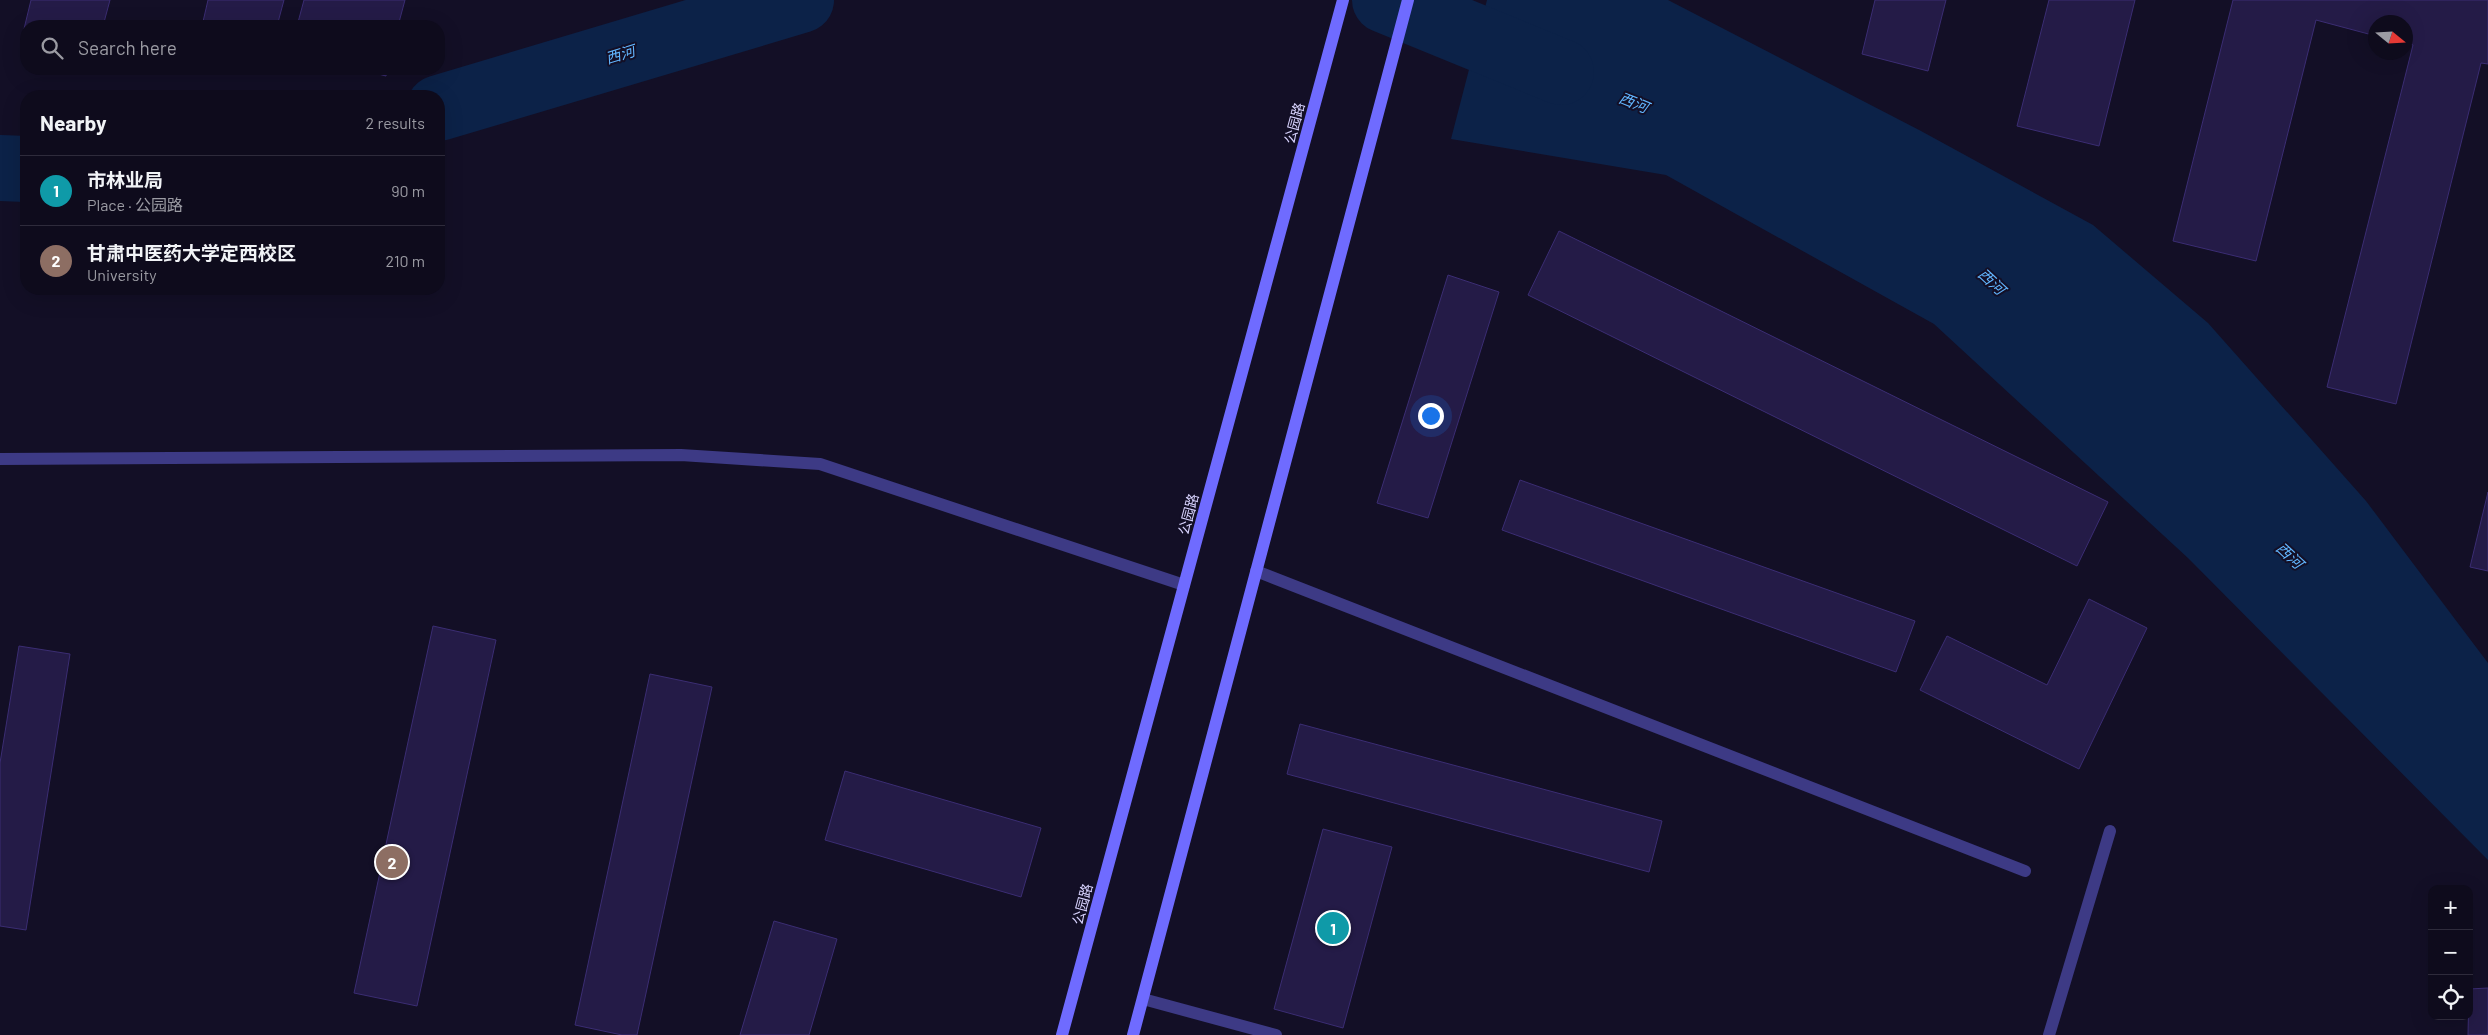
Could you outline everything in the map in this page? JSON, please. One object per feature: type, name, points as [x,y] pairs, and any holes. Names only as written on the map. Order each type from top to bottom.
[{"type":"street","name":"公园路","points":[[1062,1035],[1343,0]]},
{"type":"street","points":[[1133,1035],[1408,0]]},
{"type":"street","points":[[0,459],[681,455],[820,464],[1184,585]]},
{"type":"street","points":[[1256,571],[2025,871]]},
{"type":"street","points":[[2049,1035],[2110,831]]},
{"type":"street","points":[[1143,999],[1276,1035]]},
{"type":"water","points":[[1487,0],[1668,0],[1921,131],[2093,225],[2208,323],[2366,501],[2488,663],[2488,860],[2188,558],[1934,324],[1666,175],[1451,139]]},
{"type":"building","points":[[31,0],[110,0],[105,20],[26,20]]},
{"type":"building","points":[[208,0],[284,0],[279,20],[203,20]]},
{"type":"building","points":[[304,0],[405,0],[400,20],[299,20]]},
{"type":"building","points":[[1875,0],[1946,0],[1928,71],[1862,54]]},
{"type":"building","points":[[2049,0],[2135,0],[2099,146],[2017,126]]},
{"type":"building","points":[[2233,0],[2488,0],[2488,64],[2481,63],[2396,404],[2327,387],[2409,60],[2413,60],[2413,15],[2368,15],[2368,34],[2316,20],[2256,261],[2173,241]]},
{"type":"building","points":[[1559,231],[2108,502],[2077,566],[1528,295]]},
{"type":"building","points":[[1448,275],[1499,292],[1428,518],[1377,503]]},
{"type":"building","points":[[1520,480],[1915,621],[1896,672],[1502,530]]},
{"type":"building","points":[[2488,492],[2488,571],[2470,567]]},
{"type":"building","points":[[2089,599],[2147,628],[2079,769],[1920,690],[1947,636],[2047,685]]},
{"type":"building","points":[[433,626],[496,640],[417,1006],[354,993]]},
{"type":"building","points":[[19,646],[70,654],[26,930],[0,926],[0,763]]},
{"type":"building","points":[[650,674],[712,687],[637,1035],[622,1035],[575,1025]]},
{"type":"building","points":[[1300,724],[1662,821],[1649,872],[1287,774]]},
{"type":"building","points":[[845,771],[1041,828],[1021,897],[825,840]]},
{"type":"building","points":[[1323,829],[1392,847],[1343,1028],[1274,1009]]},
{"type":"building","points":[[774,921],[837,939],[809,1035],[740,1035]]},
{"type":"building","points":[[2488,988],[2488,1035],[2468,1035],[2468,1020],[2473,1020],[2473,989]]},
{"type":"waterway","name":"西河","points":[[445,106],[801,0]]},
{"type":"waterway","name":"西河","points":[[1385,0],[1561,72]]},
{"type":"waterway","name":"西河","points":[[0,168],[20,169]]},
{"type":"place","name":"甘肃中医药大学定西校区","points":[[392,862]]},
{"type":"place","name":"市林业局","points":[[1333,928]]}]
